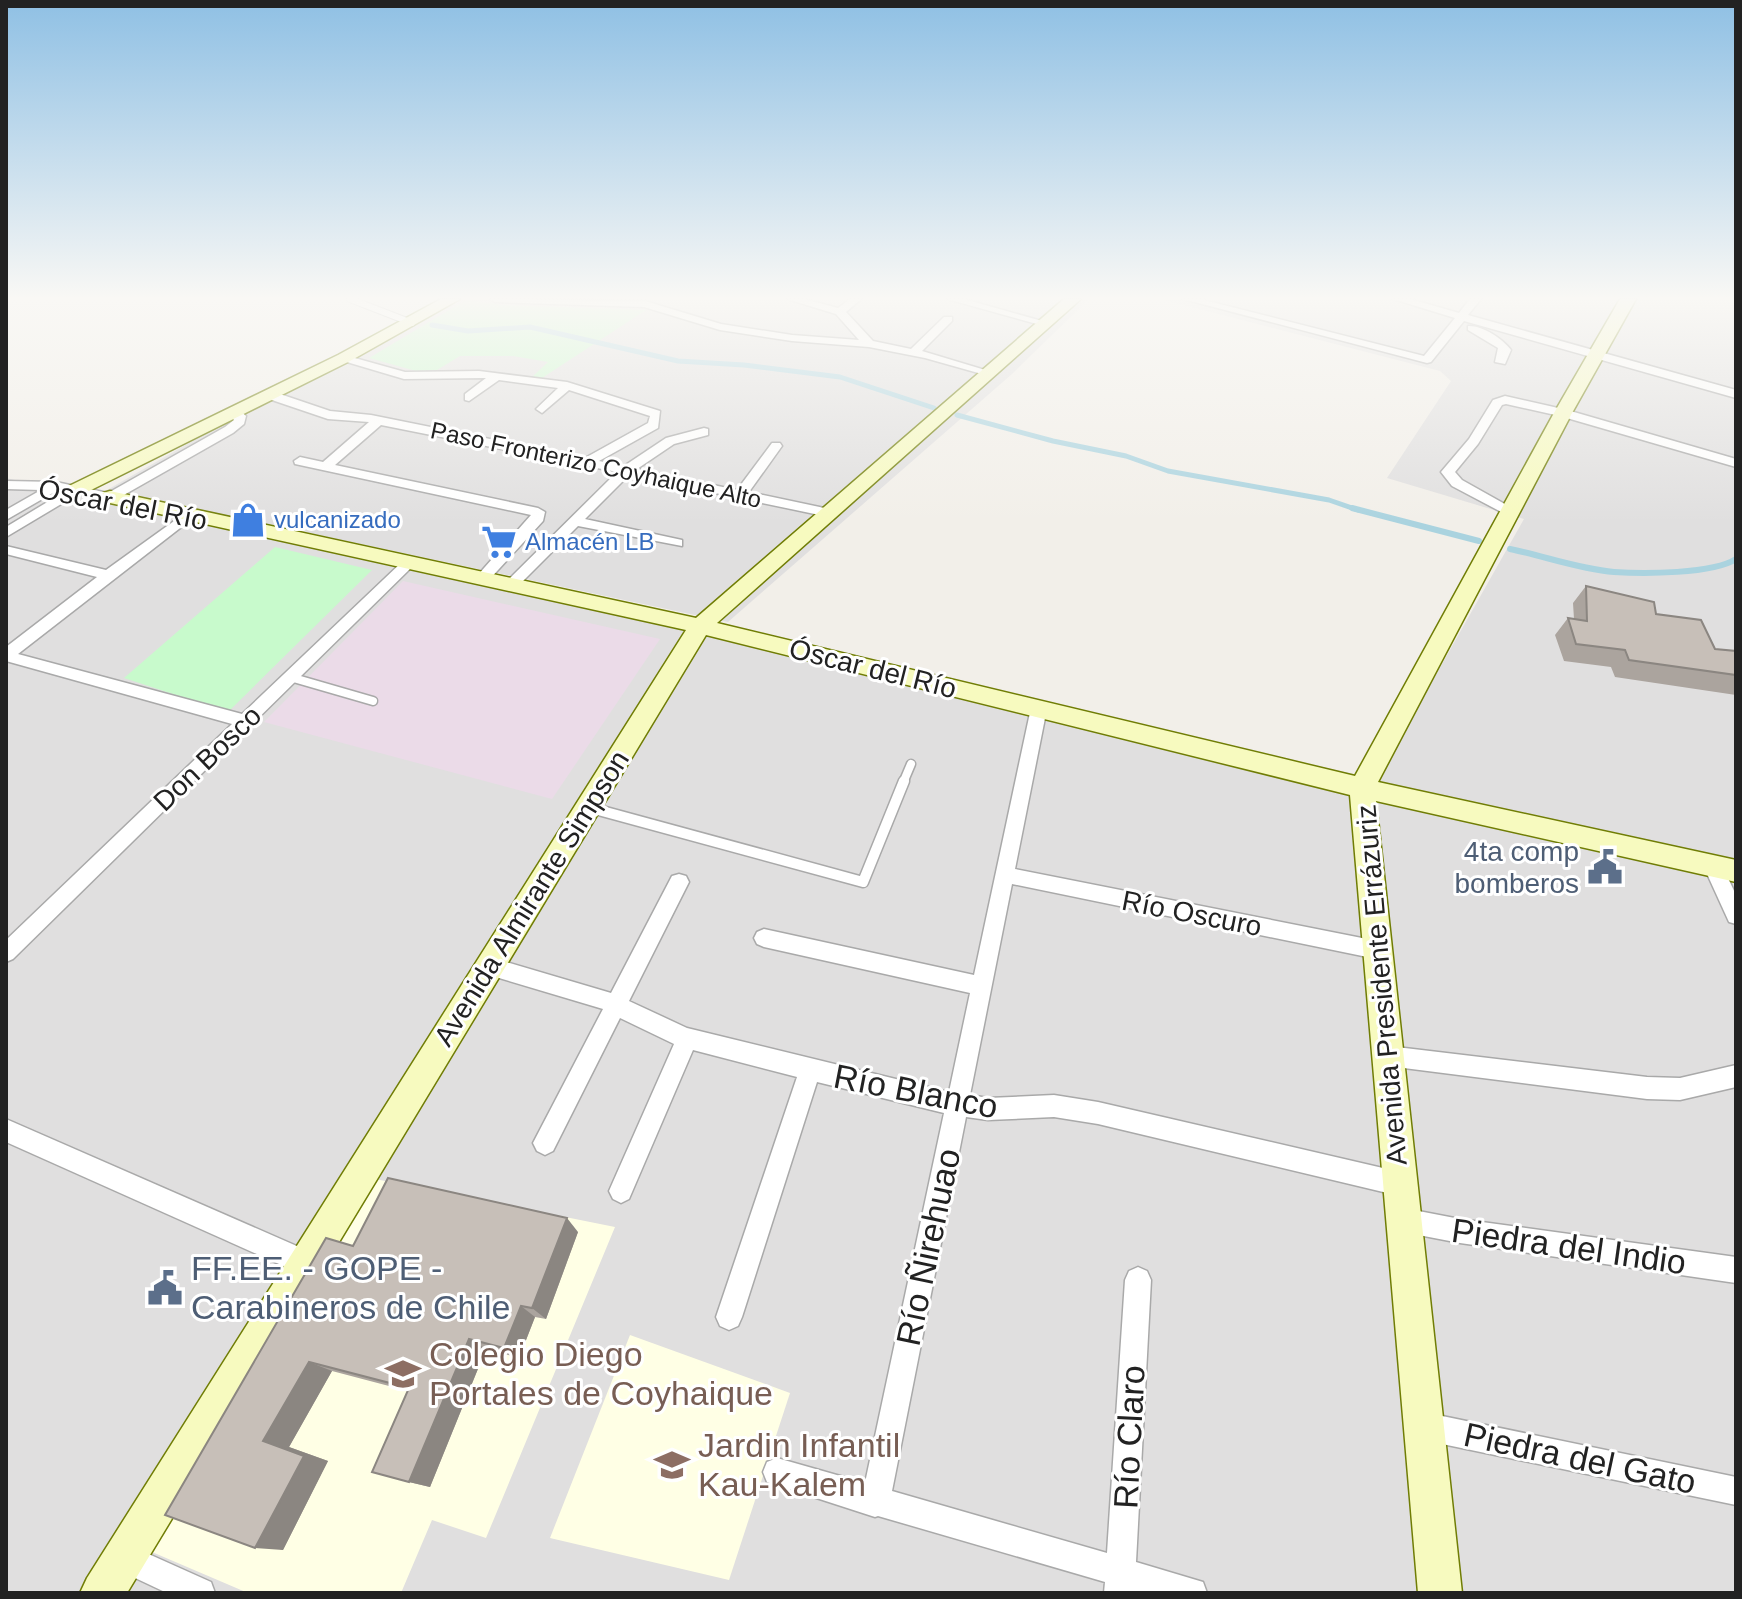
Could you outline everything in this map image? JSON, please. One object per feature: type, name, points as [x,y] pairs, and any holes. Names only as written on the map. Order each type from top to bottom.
[{"type":"street","points":[[6,533],[76,490],[313,374]]},
{"type":"street","points":[[396,374],[497,376],[567,386],[656,414],[654,425],[587,462]]},
{"type":"street","name":"Avenida Almirante Simpson","points":[[102,1593],[700,626],[988,374]]},
{"type":"street","name":"Avenida Presidente Errázuriz","points":[[1440,1593],[1362,788],[1585,374]]},
{"type":"street","points":[[1663,374],[1736,394]]},
{"type":"street","points":[[469,397],[497,376]]},
{"type":"street","points":[[542,409],[567,386]]},
{"type":"street","name":"Paso Fronterizo Coyhaique Alto","points":[[270,395],[328,415],[378,421],[829,513]]},
{"type":"street","points":[[1512,512],[1457,483],[1448,472],[1474,441],[1497,403],[1514,401],[1563,413],[1733,462],[1736,444]]},
{"type":"street","points":[[110,497],[229,430],[240,421],[240,416],[234,412]]},
{"type":"street","points":[[326,466],[378,421]]},
{"type":"street","points":[[511,585],[626,470],[670,441],[704,432]]},
{"type":"street","points":[[741,494],[776,446]]},
{"type":"street","points":[[300,461],[538,512],[538,518],[482,579]]},
{"type":"street","name":"Óscar del Río","points":[[6,485],[56,486],[76,490],[700,626],[1362,788],[1724,868]]},
{"type":"street","points":[[6,516],[56,486]]},
{"type":"street","points":[[6,656],[188,515]]},
{"type":"street","points":[[575,521],[677,543]]},
{"type":"street","points":[[6,550],[110,576]]},
{"type":"street","name":"Don Bosco","points":[[6,953],[408,564]]},
{"type":"street","points":[[6,656],[245,721]]},
{"type":"street","name":"Río Ñirehuao","points":[[875,1503],[1039,708]]},
{"type":"street","points":[[1724,868],[1736,916]]},
{"type":"street","name":"Río Oscuro","points":[[1006,875],[1377,950]]},
{"type":"street","points":[[545,1143],[679,882]]},
{"type":"street","points":[[764,938],[982,986]]},
{"type":"street","name":"Río Blanco","points":[[489,966],[617,1004],[667,1032],[687,1038],[958,1106],[1005,1110],[1054,1106],[1098,1113],[1400,1184]]},
{"type":"street","points":[[621,1191],[687,1038]]},
{"type":"street","points":[[1388,1056],[1647,1088],[1680,1089],[1736,1076]]},
{"type":"street","points":[[729,1317],[810,1070]]},
{"type":"street","points":[[6,1130],[306,1263]]},
{"type":"street","name":"Piedra del Indio","points":[[1403,1220],[1460,1231],[1736,1270]]},
{"type":"street","name":"Río Claro","points":[[1120,1583],[1138,1280]]},
{"type":"street","name":"Piedra del Gato","points":[[1423,1426],[1736,1491]]},
{"type":"street","points":[[777,1472],[1120,1583],[1192,1593]]},
{"type":"street","points":[[124,1558],[200,1593]]},
{"type":"lane","points":[[290,677],[373,701]]},
{"type":"lane","points":[[588,807],[863,882],[911,764]]},
{"type":"shaded area","points":[[311,374],[1012,374],[728,622],[107,490]]},
{"type":"shaded area","points":[[1443,374],[1736,374],[1736,1593],[6,1593],[6,478],[417,572],[1377,779],[1524,519],[1387,478],[1451,381]]},
{"type":"shaded area","points":[[403,581],[660,639],[552,799],[264,722]]},
{"type":"shaded area","name":"Colegio Diego Portales de Coyhaique","points":[[370,1178],[615,1227],[486,1538],[432,1520],[401,1593],[248,1593],[145,1549]]},
{"type":"shaded area","name":"Jardin Infantil Kau-Kalem","points":[[630,1335],[790,1393],[729,1580],[550,1538]]},
{"type":"green space","points":[[536,374],[549,374],[542,378],[531,378]]},
{"type":"green space","points":[[275,547],[372,570],[228,712],[124,678]]},
{"type":"building","points":[[1586,586],[1654,602],[1656,614],[1701,620],[1715,649],[1736,651],[1736,675],[1629,660],[1625,650],[1576,644],[1568,618],[1587,621]]},
{"type":"building","points":[[388,1178],[567,1218],[532,1308],[521,1306],[504,1348],[469,1339],[409,1482],[372,1472],[409,1388],[309,1362],[263,1441],[304,1456],[255,1548],[165,1515],[326,1238],[353,1246]]},
{"type":"waterway","points":[[813,374],[840,377],[934,408]]},
{"type":"waterway","points":[[957,415],[1053,441],[1126,456],[1168,471],[1329,500],[1353,508]]},
{"type":"waterway","points":[[1353,508],[1479,541]]},
{"type":"waterway","points":[[1353,508],[1358,510]]},
{"type":"waterway","points":[[1510,549],[1588,568],[1627,573],[1711,568],[1736,559]]},
{"type":"place","name":"vulcanizado","points":[[248,520]]},
{"type":"place","name":"Almacén LB","points":[[499,542]]},
{"type":"place","name":"4ta comp bomberos","points":[[1605,867]]},
{"type":"place","name":"FF.EE. - GOPE - Carabineros de Chile","points":[[165,1288]]},
{"type":"place","name":"Colegio Diego Portales de Coyhaique","points":[[403,1374]]},
{"type":"place","name":"Jardin Infantil Kau-Kalem","points":[[672,1465]]}]
